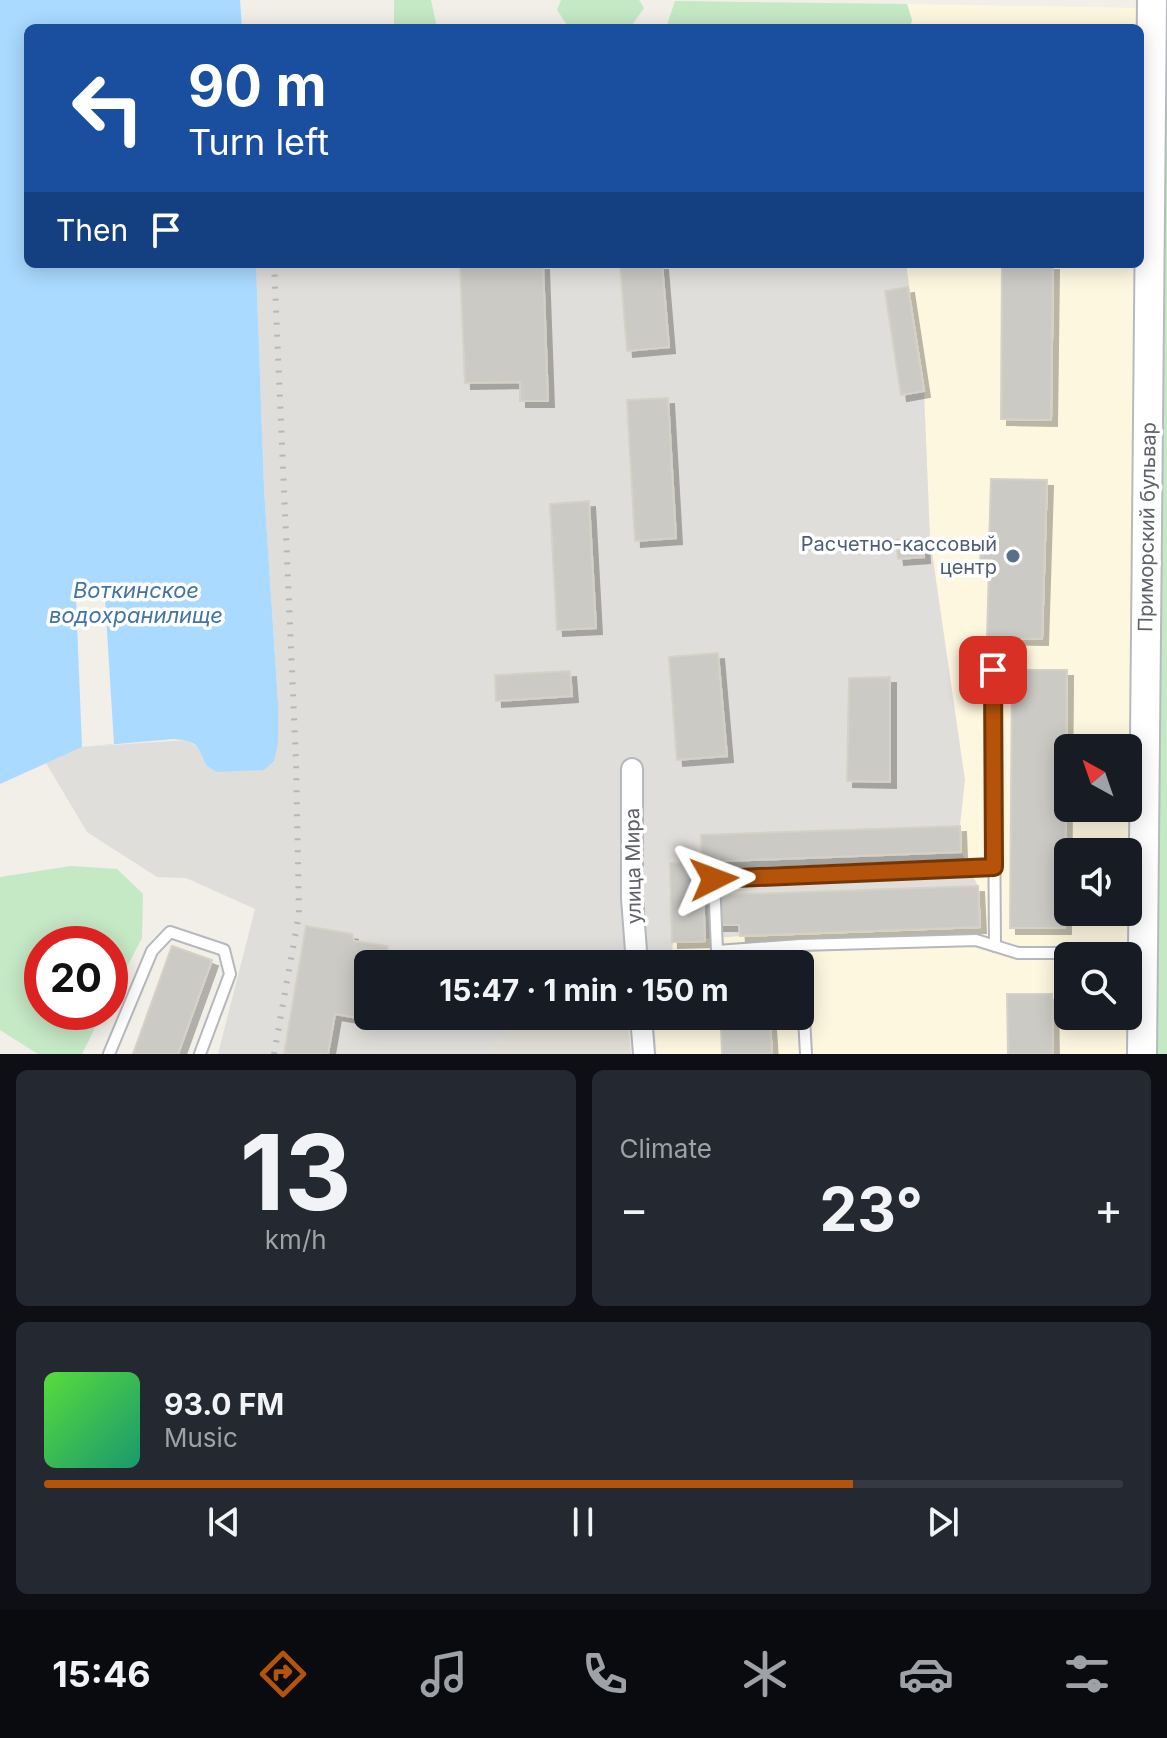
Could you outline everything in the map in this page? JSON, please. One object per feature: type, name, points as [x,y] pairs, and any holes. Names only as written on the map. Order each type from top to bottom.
[{"type":"street","name":"Приморский бульвар","points":[[1142,953],[1152,0]]},
{"type":"street","name":"улица Мира","points":[[632,769],[632,898],[636,950]]},
{"type":"street","points":[[642,1030],[644,1054]]},
{"type":"street","name":"Приморский бульвар","points":[[1142,1030],[1142,1054]]},
{"type":"lane","points":[[993,670],[995,946]]},
{"type":"lane","points":[[994,867],[714,879],[717,951],[800,945],[976,940],[1018,953],[1054,953]]},
{"type":"lane","points":[[109,1054],[152,951],[170,932],[224,950],[230,974],[200,1054]]},
{"type":"lane","points":[[800,945],[806,1054]]},
{"type":"shaded area","points":[[907,4],[1140,8],[1139,24],[911,24]]},
{"type":"shaded area","points":[[256,268],[907,268],[924,391],[930,538],[965,780],[960,826],[961,852],[978,886],[980,927],[673,941],[672,950],[354,950],[354,1030],[508,1030],[488,1054],[218,1054],[255,909],[186,878],[157,877],[87,832],[46,763],[82,747],[187,740],[201,750],[203,759],[278,744],[264,488]]},
{"type":"shaded area","points":[[907,268],[1138,268],[1135,734],[1054,734],[1054,822],[1134,822],[1134,838],[1054,838],[1054,926],[1134,926],[1134,942],[1054,942],[1054,1030],[1133,1030],[1133,1054],[657,1054],[655,1030],[814,1030],[814,950],[672,950],[672,942],[740,936],[978,886],[961,852],[930,538],[924,391]]},
{"type":"shaded area","points":[[508,1030],[629,1030],[631,1054],[488,1054]]},
{"type":"green space","points":[[394,0],[431,0],[436,24],[394,24]]},
{"type":"green space","points":[[561,0],[639,0],[644,8],[633,24],[566,24],[557,10]]},
{"type":"green space","points":[[1152,0],[1167,0],[1167,1054],[1142,1054]]},
{"type":"green space","points":[[675,1],[907,4],[912,20],[911,24],[667,24]]},
{"type":"green space","points":[[71,866],[117,869],[143,894],[142,938],[128,965],[128,926],[24,926],[24,1030],[94,1030],[82,1054],[38,1054],[0,1030],[0,877]]},
{"type":"water","name":"Воткинское водохранилище","points":[[0,0],[240,0],[242,24],[24,24],[24,268],[256,268],[264,488],[278,703],[278,744],[274,761],[264,770],[217,772],[207,766],[193,743],[174,739],[82,747],[0,784]]},
{"type":"pier","points":[[76,599],[105,599],[114,744],[82,747]]},
{"type":"building","points":[[460,268],[543,268],[548,401],[520,401],[520,382],[465,383]]},
{"type":"building","points":[[620,268],[662,268],[669,347],[627,351]]},
{"type":"building","points":[[1002,268],[1053,268],[1051,420],[1001,419]]},
{"type":"building","points":[[908,287],[924,391],[901,395],[885,291]]},
{"type":"building","points":[[668,398],[676,538],[635,541],[627,400]]},
{"type":"building","name":"Расчетно-кассовый центр","points":[[991,479],[1047,480],[1042,639],[987,638],[989,565],[980,565],[981,547],[989,547]]},
{"type":"building","points":[[589,501],[596,628],[557,630],[550,504]]},
{"type":"building","points":[[923,538],[924,557],[898,559],[896,540]]},
{"type":"building","points":[[718,653],[727,756],[677,760],[669,657]]},
{"type":"building","points":[[1012,670],[1067,670],[1067,734],[1054,734],[1054,822],[1066,822],[1066,838],[1054,838],[1054,926],[1065,928],[1010,928]]},
{"type":"building","points":[[570,671],[572,696],[496,701],[495,675]]},
{"type":"building","points":[[890,677],[890,782],[847,781],[849,678]]},
{"type":"building","points":[[960,826],[961,852],[702,862],[701,835]]},
{"type":"building","points":[[702,862],[705,941],[672,942],[670,863]]},
{"type":"building","points":[[978,886],[980,927],[740,936],[739,925],[718,925],[717,895]]},
{"type":"building","points":[[306,926],[352,934],[354,941],[388,946],[387,950],[354,950],[354,1017],[335,1014],[328,1054],[284,1054]]},
{"type":"building","points":[[172,946],[212,960],[178,1054],[133,1054]]},
{"type":"building","points":[[1007,994],[1052,994],[1053,1054],[1008,1054]]},
{"type":"building","points":[[721,1030],[770,1030],[772,1054],[722,1054]]},
{"type":"railway","points":[[274,268],[296,761],[299,914],[274,1054]]},
{"type":"place","name":"Расчетно-кассовый центр","points":[[1013,556]]},
{"type":"route","points":[[714,879],[994,867],[993,670]]}]
